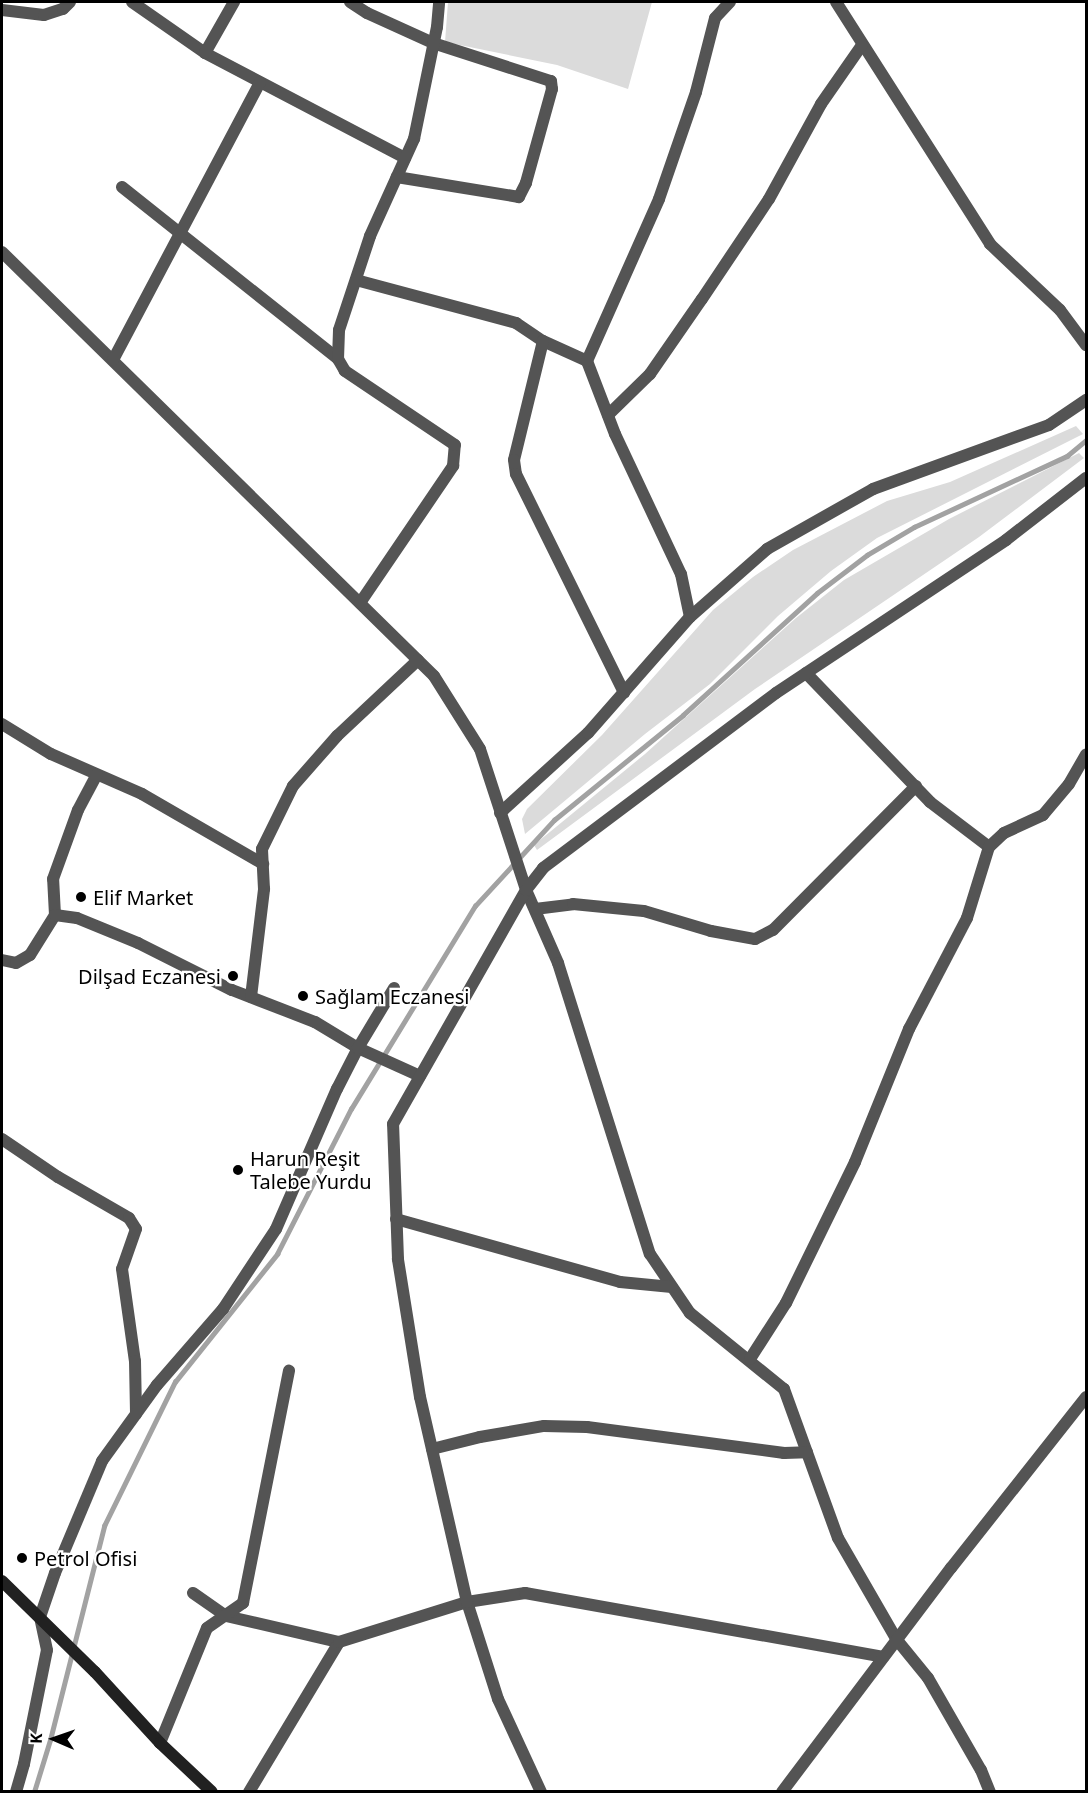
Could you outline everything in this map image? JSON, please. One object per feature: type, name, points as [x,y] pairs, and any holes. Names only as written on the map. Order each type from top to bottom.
[{"type":"main road","points":[[2,1581],[95,1672],[160,1743],[212,1791]]},
{"type":"street","points":[[2,10],[44,15],[63,9],[70,2]]},
{"type":"street","points":[[132,2],[205,53],[405,158]]},
{"type":"street","points":[[205,53],[234,2]]},
{"type":"street","points":[[350,2],[367,13],[434,43],[551,81],[552,89],[526,183],[519,197],[397,177]]},
{"type":"street","points":[[338,359],[339,330],[370,236],[414,139],[434,43],[439,2]]},
{"type":"street","points":[[587,361],[659,199],[696,92],[715,18],[730,2]]},
{"type":"street","points":[[836,2],[990,244],[1060,310],[1086,345]]},
{"type":"street","points":[[608,416],[650,374],[702,300],[769,199],[821,104],[862,45]]},
{"type":"street","points":[[113,360],[260,82]]},
{"type":"street","points":[[122,187],[338,359],[345,371],[455,445],[453,466],[360,603]]},
{"type":"street","points":[[2,252],[434,676],[480,749],[526,890],[558,963],[650,1254],[690,1313],[750,1359],[784,1389],[838,1539],[897,1640],[928,1678],[981,1770],[990,1791]]},
{"type":"street","points":[[356,280],[516,323],[543,340],[587,361],[608,416],[681,574],[690,617]]},
{"type":"street","points":[[543,340],[514,460],[516,474],[624,693]]},
{"type":"street","points":[[500,813],[588,733],[690,617],[767,549],[873,489],[1049,425],[1086,399]]},
{"type":"street","points":[[541,1791],[498,1699],[466,1602],[420,1397],[398,1259],[393,1124],[526,890],[543,868],[806,673],[1006,540],[1086,478]]},
{"type":"street","points":[[251,998],[264,889],[262,849],[293,786],[338,736],[418,660]]},
{"type":"street","points":[[806,673],[930,802],[989,847]]},
{"type":"street","points":[[2,724],[51,754],[142,794],[263,864]]},
{"type":"street","points":[[750,1359],[786,1303],[855,1162],[909,1029],[967,918],[989,847],[1004,833],[1043,815],[1069,784],[1086,754]]},
{"type":"street","points":[[2,960],[16,963],[30,955],[56,915],[53,879],[78,810],[97,775]]},
{"type":"street","points":[[535,909],[573,904],[644,911],[711,931],[755,939],[773,930],[916,786]]},
{"type":"street","points":[[56,915],[77,918],[138,943],[251,998],[315,1022],[389,1064],[420,1076]]},
{"type":"street","points":[[16,1791],[24,1764],[48,1650],[40,1617],[55,1573],[102,1461],[157,1385],[223,1309],[276,1229],[358,1048],[394,988]]},
{"type":"street","points":[[2,1139],[58,1177],[129,1218],[136,1229],[122,1269],[135,1361],[136,1414]]},
{"type":"street","points":[[396,1219],[620,1282],[672,1287]]},
{"type":"street","points":[[160,1743],[207,1628],[243,1603],[289,1371]]},
{"type":"street","points":[[782,1791],[1086,1396]]},
{"type":"street","points":[[432,1449],[544,1426],[587,1426],[784,1453],[807,1452]]},
{"type":"street","points":[[193,1593],[226,1616],[339,1642],[466,1602],[525,1593],[883,1657]]},
{"type":"street","points":[[249,1791],[339,1642]]},
{"type":"shaded area","points":[[448,2],[652,2],[628,89],[557,65],[445,42]]},
{"type":"shaded area","points":[[1076,426],[1083,434],[877,538],[831,571],[778,616],[710,684],[645,734],[525,834],[522,819],[527,809],[602,735],[713,610],[753,577],[793,550],[887,501],[950,482]]},
{"type":"shaded area","points":[[1079,453],[1084,458],[979,537],[755,689],[537,850],[534,845],[645,754],[796,618],[844,580],[949,519]]},
{"type":"waterway","points":[[34,1792],[50,1740],[104,1526],[175,1382],[277,1254],[351,1109],[475,906],[554,820],[683,715],[817,593],[867,555],[914,527],[1067,456],[1086,440]]},
{"type":"place","name":"Elif Market","points":[[81,897]]},
{"type":"place","name":"Dilşad Eczanesi","points":[[233,976]]},
{"type":"place","name":"Sağlam Eczanesi","points":[[303,996]]},
{"type":"place","name":"Harun Reşit Talebe Yurdu","points":[[238,1170]]},
{"type":"place","name":"Petrol Ofisi","points":[[22,1558]]}]
